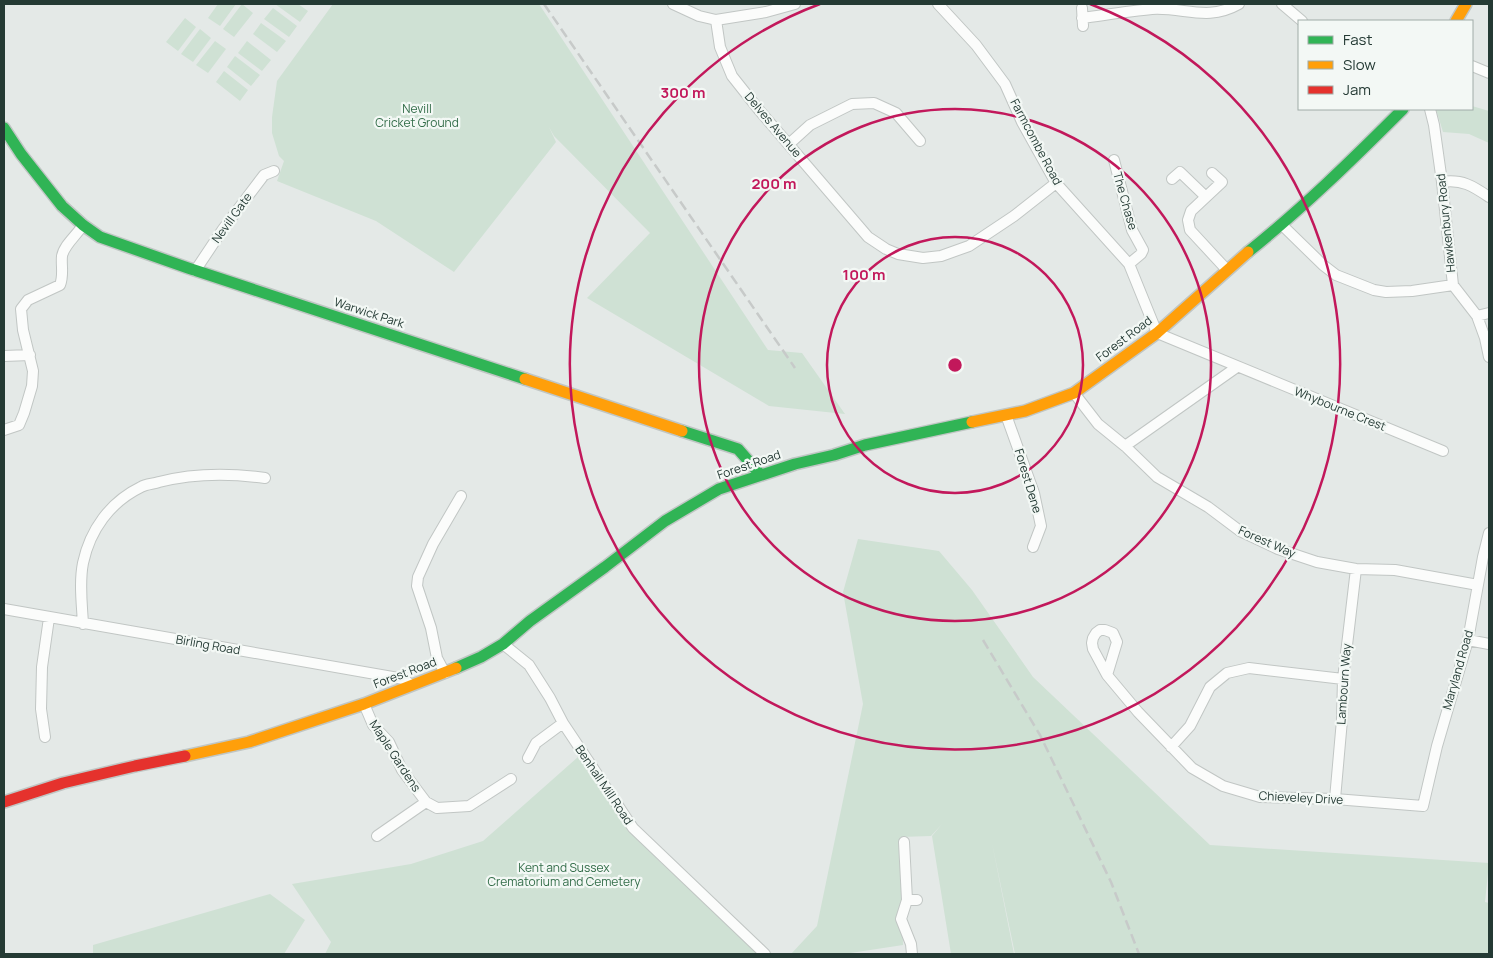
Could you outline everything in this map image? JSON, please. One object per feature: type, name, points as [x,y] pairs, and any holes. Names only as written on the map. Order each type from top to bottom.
[{"type":"street","points":[[673,4],[699,16],[716,20],[766,12],[795,4]]},
{"type":"street","name":"Farmcombe Road","points":[[938,4],[976,45],[1005,84],[1022,122],[1056,183],[1129,264],[1157,333]]},
{"type":"street","points":[[1082,17],[1152,9],[1213,14],[1225,11],[1239,4]]},
{"type":"street","points":[[1282,4],[1301,20]]},
{"type":"street","points":[[1457,20],[1466,4]]},
{"type":"street","name":"Delves Avenue","points":[[716,20],[720,46],[732,76],[868,238],[886,249],[898,254],[923,258],[940,256],[969,246],[1014,216],[1056,183]]},
{"type":"street","points":[[1473,66],[1489,73]]},
{"type":"street","points":[[789,144],[810,125],[852,104],[874,103],[896,113],[920,141]]},
{"type":"street","name":"Forest Road","points":[[4,802],[63,783],[135,766],[222,749],[364,704],[446,673],[481,657],[503,644],[530,621],[665,521],[719,489],[801,462],[834,455],[865,445],[1043,406],[1074,393],[1157,333],[1227,270],[1282,226],[1402,110]]},
{"type":"street","name":"Hawkenbury Road","points":[[1430,110],[1442,182],[1453,285],[1477,316],[1486,338],[1489,357]]},
{"type":"street","name":"Warwick Park","points":[[4,128],[21,154],[62,206],[83,226],[100,237],[195,271],[738,449],[760,474]]},
{"type":"street","name":"The Chase","points":[[1114,160],[1132,230],[1143,250],[1142,254],[1129,264]]},
{"type":"street","name":"Nevill Gate","points":[[195,271],[223,229],[264,175],[274,171]]},
{"type":"street","points":[[1172,179],[1180,172],[1206,197]]},
{"type":"street","points":[[1212,173],[1222,182],[1191,211],[1188,220],[1190,230],[1227,270]]},
{"type":"street","points":[[1442,182],[1452,180],[1470,184],[1489,198]]},
{"type":"street","points":[[4,430],[22,428],[24,413],[32,386],[33,371],[21,309],[28,300],[60,285],[63,279],[62,256],[83,226]]},
{"type":"street","points":[[1282,226],[1336,275],[1374,290],[1386,292],[1453,285]]},
{"type":"street","points":[[1477,316],[1489,313]]},
{"type":"street","name":"Whybourne Crest","points":[[1157,333],[1443,451]]},
{"type":"street","points":[[4,356],[30,355]]},
{"type":"street","points":[[1125,446],[1237,367]]},
{"type":"street","name":"Forest Way","points":[[1074,393],[1098,424],[1125,446],[1157,477],[1208,507],[1240,531],[1278,549],[1317,562],[1356,569],[1394,570],[1478,584]]},
{"type":"street","name":"Forest Dene","points":[[1006,415],[1034,493],[1041,526],[1033,547]]},
{"type":"street","points":[[83,624],[81,598],[83,564],[98,523],[116,503],[142,486],[169,480],[221,474],[265,478]]},
{"type":"street","points":[[446,673],[437,658],[431,628],[417,586],[418,576],[461,496]]},
{"type":"street","name":"Maryland Road","points":[[1423,806],[1437,746],[1468,640],[1489,533]]},
{"type":"street","name":"Lambourn Way","points":[[1335,799],[1342,720],[1343,679],[1356,569]]},
{"type":"street","name":"Birling Road","points":[[4,609],[404,679],[411,685]]},
{"type":"street","points":[[46,737],[41,709],[42,667],[49,618]]},
{"type":"street","points":[[1468,640],[1489,644]]},
{"type":"street","name":"Benhall Mill Road","points":[[503,644],[529,665],[563,723],[633,828],[765,954]]},
{"type":"street","points":[[1171,747],[1190,726],[1210,687],[1227,673],[1249,668],[1343,679]]},
{"type":"street","name":"Chieveley Drive","points":[[1107,676],[1138,712],[1192,768],[1223,786],[1260,797],[1335,799],[1423,806]]},
{"type":"street","name":"Maple Gardens","points":[[364,704],[373,725],[389,742],[402,770],[426,802],[437,808],[469,806],[511,779]]},
{"type":"street","points":[[528,758],[536,744],[563,723]]},
{"type":"street","points":[[377,836],[426,802]]},
{"type":"street","points":[[904,842],[912,900],[901,919],[912,944],[912,954]]},
{"type":"green space","points":[[218,4],[236,4],[220,26],[208,18]]},
{"type":"green space","points":[[242,4],[253,13],[234,37],[223,29]]},
{"type":"green space","points":[[275,4],[298,4],[308,11],[300,22]]},
{"type":"green space","name":"Nevill Cricket Ground","points":[[333,4],[539,4],[768,350],[802,353],[845,414],[769,406],[587,298],[650,233],[554,136],[549,127],[556,142],[454,272],[376,221],[277,181],[284,161],[279,156],[272,133],[272,117],[277,81]]},
{"type":"green space","points":[[273,8],[297,26],[289,37],[264,19]]},
{"type":"green space","points":[[185,18],[196,27],[178,51],[166,42]]},
{"type":"green space","points":[[261,23],[286,41],[277,52],[253,34]]},
{"type":"green space","points":[[200,29],[211,38],[193,62],[181,54]]},
{"type":"green space","points":[[215,41],[226,49],[208,73],[196,65]]},
{"type":"green space","points":[[247,41],[271,60],[262,71],[238,53]]},
{"type":"green space","points":[[235,56],[260,75],[251,86],[227,67]]},
{"type":"green space","points":[[224,71],[248,90],[240,101],[216,82]]},
{"type":"green space","points":[[1473,106],[1489,111],[1489,143],[1469,134],[1443,132],[1436,110],[1473,110]]},
{"type":"green space","points":[[858,539],[939,551],[972,590],[1033,677],[1210,845],[1489,863],[1485,902],[1489,903],[1489,954],[1015,954],[992,843],[1014,954],[951,954],[932,836],[942,824],[931,836],[900,837],[903,945],[844,954],[791,954],[817,926],[863,704],[843,592]]},
{"type":"green space","name":"Kent and Sussex Crematorium and Cemetery","points":[[578,757],[625,824],[657,859],[759,954],[325,954],[331,942],[292,884],[411,864],[483,841]]},
{"type":"green space","points":[[270,894],[305,920],[284,954],[93,954],[93,945]]},
{"type":"railway","points":[[544,4],[795,368]]},
{"type":"railway","points":[[983,640],[1040,735],[1111,882],[1139,954]]},
{"type":"traffic: fast","points":[[1248,252],[1308,201],[1402,110]]},
{"type":"traffic: fast","points":[[4,128],[21,154],[62,206],[100,237],[188,268],[525,379]]},
{"type":"traffic: fast","points":[[456,668],[481,657],[503,644],[530,621],[665,521],[719,489],[795,464],[834,455],[865,445],[972,422]]},
{"type":"traffic: fast","points":[[682,431],[738,449],[760,474]]},
{"type":"traffic: slow","points":[[1457,20],[1466,4]]},
{"type":"traffic: slow","points":[[972,422],[1025,411],[1074,393],[1157,333],[1248,252]]},
{"type":"traffic: slow","points":[[525,379],[682,431]]},
{"type":"traffic: slow","points":[[185,756],[249,742],[364,704],[456,668]]},
{"type":"traffic: jam","points":[[4,802],[63,783],[185,756]]}]
